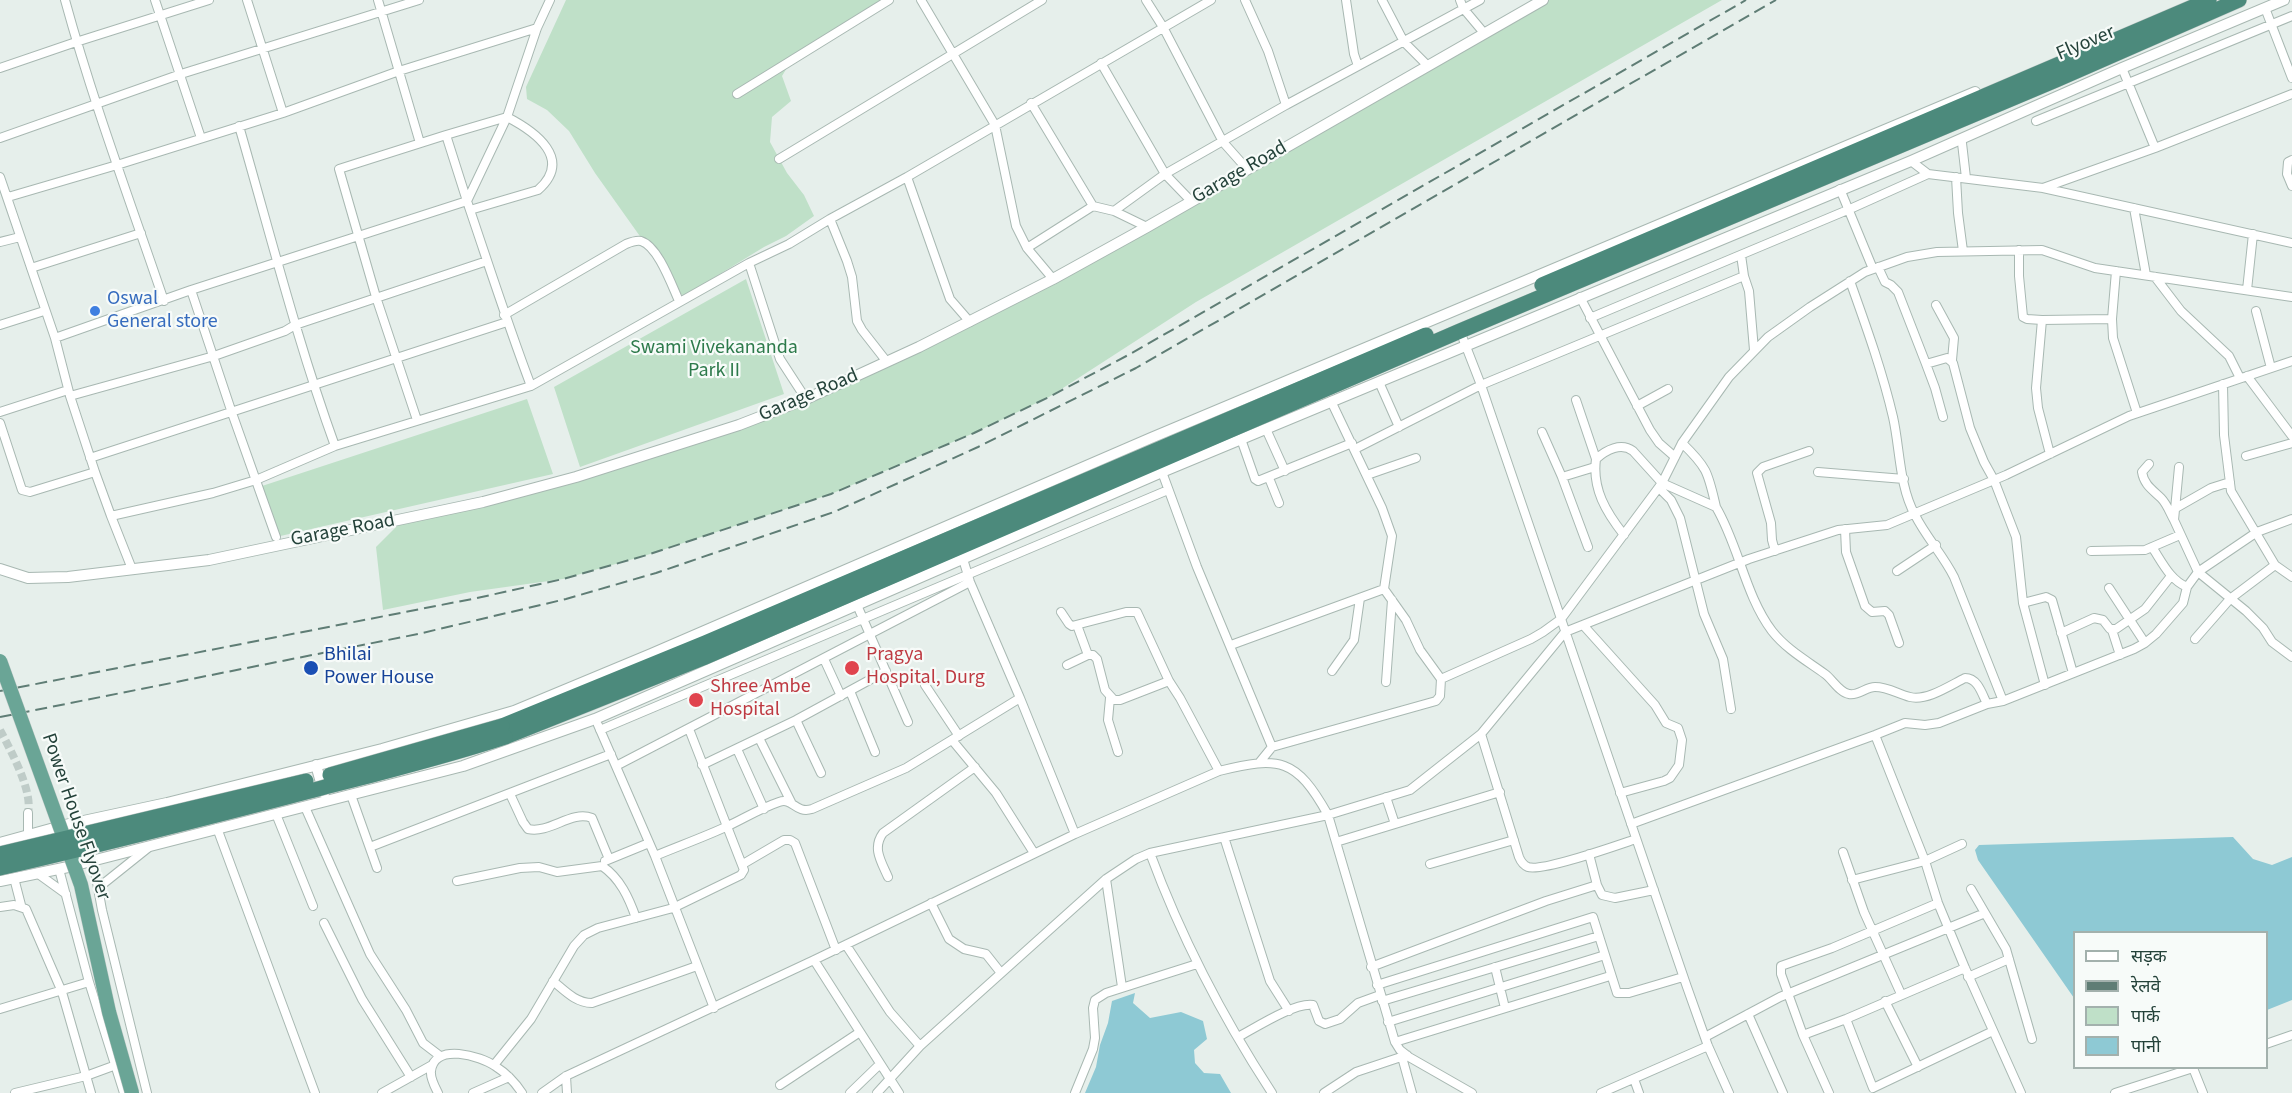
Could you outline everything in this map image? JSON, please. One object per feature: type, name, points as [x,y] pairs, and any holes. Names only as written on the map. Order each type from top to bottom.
[{"type":"highway","name":"Flyover","points":[[2125,43],[2209,0]]},
{"type":"highway","name":"Flyover","points":[[1951,113],[2239,0]]},
{"type":"highway","points":[[0,854],[504,732],[703,658],[1103,492],[1951,113]]},
{"type":"highway","points":[[0,868],[114,842],[459,752],[684,652],[1951,113]]},
{"type":"main road","name":"Power House Flyover","points":[[0,661],[81,885],[109,1012],[132,1093]]},
{"type":"street","points":[[65,0],[76,42],[165,301]]},
{"type":"street","points":[[155,0],[201,138]]},
{"type":"street","points":[[0,68],[209,0]]},
{"type":"street","points":[[247,0],[283,112]]},
{"type":"street","points":[[378,0],[420,143]]},
{"type":"street","points":[[0,138],[181,74],[418,0]]},
{"type":"street","points":[[469,205],[507,117],[537,28],[550,0]]},
{"type":"street","points":[[737,94],[889,0]]},
{"type":"street","points":[[921,0],[995,125],[1016,226],[1027,248],[1053,279]]},
{"type":"street","points":[[779,159],[1042,0]]},
{"type":"street","points":[[1146,0],[1163,27],[1223,142],[1247,169]]},
{"type":"street","points":[[111,516],[213,493],[256,480],[335,446],[531,386],[749,263],[789,244],[1211,0]]},
{"type":"street","points":[[1245,0],[1268,51],[1286,105]]},
{"type":"street","points":[[1346,0],[1358,66]]},
{"type":"street","points":[[1382,0],[1404,42],[1428,65]]},
{"type":"street","points":[[1114,211],[1165,174],[1286,105],[1404,42],[1462,4],[1480,0]]},
{"type":"street","name":"Garage Road","points":[[0,569],[28,578],[68,577],[209,560],[483,502],[634,460],[738,425],[806,399],[887,362],[1053,279],[1543,0]]},
{"type":"street","points":[[0,843],[393,746],[514,711],[1151,438],[1951,113],[2190,0]]},
{"type":"street","points":[[0,881],[59,869],[463,765],[595,719],[963,559],[1103,492],[1162,472],[1467,346],[1911,161],[2284,0]]},
{"type":"street","points":[[1462,4],[1484,33]]},
{"type":"street","points":[[2265,8],[2292,78]]},
{"type":"street","points":[[2036,121],[2292,16]]},
{"type":"street","points":[[8,197],[283,112],[399,71],[537,28]]},
{"type":"street","points":[[1101,63],[1165,174],[1191,201]]},
{"type":"street","points":[[2122,68],[2155,148]]},
{"type":"street","points":[[2043,188],[2155,148],[2292,94]]},
{"type":"street","points":[[1031,103],[1093,206],[1114,211],[1147,227]]},
{"type":"street","points":[[55,338],[191,290],[359,237],[469,205],[538,190],[545,184],[552,168],[552,156],[546,144],[523,125],[507,117],[339,169],[359,237],[376,297],[417,420]]},
{"type":"street","points":[[239,126],[313,386],[335,446]]},
{"type":"street","points":[[446,135],[506,319],[531,386]]},
{"type":"street","points":[[1962,143],[1958,213],[1963,251]]},
{"type":"street","points":[[2292,160],[2288,162],[2287,169],[2292,186]]},
{"type":"street","points":[[1911,161],[1928,174],[2043,188],[2292,243]]},
{"type":"street","points":[[1590,318],[1928,174]]},
{"type":"street","points":[[0,177],[55,338],[69,393],[90,458],[132,569]]},
{"type":"street","points":[[907,177],[950,299],[970,322]]},
{"type":"street","points":[[1840,189],[1875,268],[1885,282],[1898,292],[1935,388],[1943,417]]},
{"type":"street","points":[[1027,248],[1093,206]]},
{"type":"street","points":[[2134,208],[2151,276],[2181,311],[2229,356],[2292,436]]},
{"type":"street","points":[[830,219],[848,261],[857,321],[887,362]]},
{"type":"street","points":[[31,268],[141,233]]},
{"type":"street","points":[[2247,290],[2253,234]]},
{"type":"street","points":[[0,242],[20,237]]},
{"type":"street","points":[[90,458],[396,359],[506,319],[634,241],[644,242],[657,257],[679,302]]},
{"type":"street","points":[[2019,250],[2023,317],[2042,320],[2112,319]]},
{"type":"street","points":[[1442,679],[1531,639],[1561,619],[1660,485],[1682,443],[1729,377],[1768,337],[1850,281],[1875,268],[1906,257],[1936,252],[2042,250],[2095,268],[2292,297]]},
{"type":"street","points":[[1741,255],[1749,291],[1754,350]]},
{"type":"street","points":[[0,412],[214,356],[285,331],[295,325],[487,261]]},
{"type":"street","points":[[749,263],[780,359],[806,399]]},
{"type":"street","points":[[2116,271],[2112,319],[2113,338],[2137,413]]},
{"type":"street","points":[[1241,439],[1255,479],[1258,481],[1269,478],[1399,427],[1481,385],[1744,276]]},
{"type":"street","points":[[1850,281],[1879,363],[1914,515],[1944,558],[1962,595],[2003,701]]},
{"type":"street","points":[[191,290],[276,537]]},
{"type":"street","points":[[1580,297],[1654,436],[1675,457]]},
{"type":"street","points":[[1936,305],[1954,338],[1952,360],[1970,428],[1994,480],[2016,537],[2023,603],[2044,684]]},
{"type":"street","points":[[0,325],[44,311]]},
{"type":"street","points":[[2256,311],[2271,368]]},
{"type":"street","points":[[2042,320],[2036,388],[2038,408],[2050,454]]},
{"type":"street","points":[[1460,331],[1481,385],[1683,977],[1708,1046],[1729,1093]]},
{"type":"street","points":[[1926,364],[1947,358],[1952,360]]},
{"type":"street","points":[[877,1093],[920,1046],[1106,879],[1136,859],[1150,853],[1328,814],[1416,786],[1481,734],[1565,632],[1775,550],[1838,530],[1887,525],[1914,515],[2137,413],[2292,361]]},
{"type":"street","points":[[1379,382],[1399,427]]},
{"type":"street","points":[[2223,384],[2224,435],[2231,491],[2275,566],[2292,578]]},
{"type":"street","points":[[1637,406],[1668,389]]},
{"type":"street","points":[[1575,400],[1595,463],[1600,499],[1624,535]]},
{"type":"street","points":[[1259,763],[1272,747],[1436,700],[1440,696],[1442,679],[1420,650],[1406,620],[1384,589],[1392,536],[1354,446],[1331,402]]},
{"type":"street","points":[[0,423],[22,490],[30,492],[95,472]]},
{"type":"street","points":[[1266,429],[1285,471]]},
{"type":"street","points":[[1542,432],[1562,477],[1588,547]]},
{"type":"street","points":[[1682,443],[1705,468],[1716,507],[1761,614],[1785,645],[1832,679],[1847,694],[1856,694],[1874,687],[1895,691],[1911,698],[1923,697],[1965,678],[1970,678],[1976,683],[1988,704]]},
{"type":"street","points":[[2246,456],[2292,443]]},
{"type":"street","points":[[1562,477],[1595,463],[1601,454],[1621,446],[1627,447],[1677,507],[1704,614],[1723,659],[1731,709]]},
{"type":"street","points":[[1775,550],[1771,523],[1756,473],[1763,467],[1809,451]]},
{"type":"street","points":[[1367,475],[1416,458]]},
{"type":"street","points":[[2149,464],[2142,471],[2142,476],[2150,489],[2163,500],[2198,572],[2246,611],[2263,628],[2272,642],[2292,657]]},
{"type":"street","points":[[2174,519],[2179,467]]},
{"type":"street","points":[[1162,472],[1197,567],[1272,747]]},
{"type":"street","points":[[1818,472],[1904,479]]},
{"type":"street","points":[[1269,478],[1279,503]]},
{"type":"street","points":[[2176,508],[2211,488],[2230,482]]},
{"type":"street","points":[[1660,485],[1716,507]]},
{"type":"street","points":[[600,730],[862,618],[969,578],[1168,490]]},
{"type":"street","points":[[1631,824],[1905,723],[1925,725],[1939,723],[1988,704],[2003,701],[2120,655],[2145,643],[2156,634],[2183,603],[2187,587],[2198,572],[2257,532],[2292,519]]},
{"type":"street","points":[[1845,529],[1846,552],[1866,606],[1872,612],[1885,611],[1889,615],[1899,643]]},
{"type":"street","points":[[2091,551],[2134,551],[2152,548],[2180,535]]},
{"type":"street","points":[[1897,571],[1936,545]]},
{"type":"street","points":[[2152,548],[2171,576],[2178,583],[2187,587]]},
{"type":"street","points":[[963,559],[1075,834]]},
{"type":"street","points":[[2194,639],[2229,599],[2275,566]]},
{"type":"street","points":[[2112,630],[2145,609],[2171,576]]},
{"type":"street","points":[[616,766],[870,635],[969,578]]},
{"type":"street","points":[[2109,588],[2145,643]]},
{"type":"street","points":[[1231,645],[1384,589]]},
{"type":"street","points":[[1332,671],[1353,640],[1360,598]]},
{"type":"street","points":[[2023,603],[2049,598],[2052,600],[2073,673]]},
{"type":"street","points":[[1386,682],[1392,600]]},
{"type":"street","points":[[857,605],[908,722]]},
{"type":"street","points":[[1061,612],[1068,624],[1077,625],[1126,612],[1137,612],[1169,681],[1219,771]]},
{"type":"street","points":[[2061,633],[2094,618],[2103,620],[2112,630],[2120,655]]},
{"type":"street","points":[[1077,625],[1088,655]]},
{"type":"street","points":[[1583,625],[1647,696],[1666,723],[1678,728],[1681,734],[1679,765],[1670,778],[1664,782],[1620,794]]},
{"type":"street","points":[[1067,665],[1088,655],[1093,655],[1096,659],[1105,690],[1110,698],[1108,720],[1118,752]]},
{"type":"street","points":[[824,659],[841,696]]},
{"type":"street","points":[[702,765],[796,720],[886,671]]},
{"type":"street","points":[[1110,698],[1120,700],[1169,681]]},
{"type":"street","points":[[925,685],[956,738],[996,793],[1034,854]]},
{"type":"street","points":[[850,691],[875,752]]},
{"type":"street","points":[[759,738],[791,802],[798,809],[805,811],[906,768],[1020,698]]},
{"type":"street","points":[[595,719],[649,843],[714,1008]]},
{"type":"street","points":[[796,720],[821,773]]},
{"type":"street","points":[[494,1065],[531,1019],[574,946],[584,935],[598,928],[673,908],[741,875],[744,870],[689,729]]},
{"type":"street","points":[[1481,734],[1514,840],[1522,863],[1527,867],[1533,868],[1589,854],[1636,839]]},
{"type":"street","points":[[1875,735],[1966,972],[2021,1093]]},
{"type":"street","points":[[737,749],[764,809]]},
{"type":"street","points":[[370,847],[611,754]]},
{"type":"street","points":[[542,1093],[566,1076],[836,950],[1075,834],[1219,771],[1259,763],[1286,765],[1297,771],[1312,788],[1328,814],[1388,1022],[1395,1042],[1404,1056],[1412,1093]]},
{"type":"street","points":[[316,765],[326,802]]},
{"type":"street","points":[[888,877],[877,851],[878,840],[883,833],[975,767]]},
{"type":"street","points":[[1336,842],[1500,792]]},
{"type":"street","points":[[510,794],[528,829],[542,831],[579,816],[592,818],[609,859]]},
{"type":"street","points":[[351,795],[377,868]]},
{"type":"street","points":[[1386,797],[1395,824]]},
{"type":"street","points":[[654,856],[781,801],[791,802]]},
{"type":"street","points":[[158,805],[167,840]]},
{"type":"street","points":[[305,807],[370,954],[406,1010],[423,1043],[440,1056]]},
{"type":"street","points":[[28,813],[28,836]]},
{"type":"street","points":[[276,814],[313,906]]},
{"type":"street","points":[[217,828],[315,1093]]},
{"type":"street","points":[[1224,837],[1270,981],[1289,1011]]},
{"type":"street","points":[[743,864],[784,840],[795,843],[836,950]]},
{"type":"street","points":[[1430,864],[1514,840]]},
{"type":"street","points":[[593,866],[649,843]]},
{"type":"street","points":[[99,893],[103,884],[153,844]]},
{"type":"street","points":[[1852,880],[1925,861],[1962,844]]},
{"type":"street","points":[[1843,852],[1872,931],[1901,994]]},
{"type":"street","points":[[1150,853],[1168,903],[1197,964],[1272,1093]]},
{"type":"street","points":[[1589,854],[1602,895],[1616,898],[1654,890]]},
{"type":"street","points":[[93,860],[102,910],[147,1093]]},
{"type":"street","points":[[457,881],[520,868],[539,867],[557,872],[602,866],[618,881],[636,918]]},
{"type":"street","points":[[59,869],[89,982],[124,1093]]},
{"type":"street","points":[[37,873],[67,894]]},
{"type":"street","points":[[14,878],[21,905],[26,909],[62,992],[91,1093]]},
{"type":"street","points":[[1106,879],[1122,987]]},
{"type":"street","points":[[1371,967],[1536,905],[1597,885]]},
{"type":"street","points":[[1971,889],[2009,959],[2032,1039]]},
{"type":"street","points":[[931,903],[949,939],[964,949],[986,954],[1001,973]]},
{"type":"street","points":[[1829,1093],[1803,1035],[1780,974],[1781,966],[1938,903]]},
{"type":"street","points":[[0,907],[21,905]]},
{"type":"street","points":[[1705,1037],[1789,994],[1985,913]]},
{"type":"street","points":[[1377,985],[1589,917],[1596,920],[1610,976],[1617,993],[1622,994],[1683,977]]},
{"type":"street","points":[[324,923],[362,999],[411,1077]]},
{"type":"street","points":[[1238,1037],[1308,1004],[1313,1005],[1318,1021],[1325,1024],[1340,1019],[1354,1005],[1599,936]]},
{"type":"street","points":[[846,945],[890,1012],[920,1046]]},
{"type":"street","points":[[1388,1022],[1605,956]]},
{"type":"street","points":[[1803,1035],[1846,1019],[1901,994],[2009,959]]},
{"type":"street","points":[[814,960],[898,1093]]},
{"type":"street","points":[[1075,1093],[1093,1049],[1095,1000],[1122,987],[1197,964]]},
{"type":"street","points":[[554,981],[575,999],[592,1003],[697,966]]},
{"type":"street","points":[[1495,967],[1505,1008]]},
{"type":"street","points":[[1395,1042],[1610,976]]},
{"type":"street","points":[[0,1009],[89,982]]},
{"type":"street","points":[[1886,1001],[1918,1067]]},
{"type":"street","points":[[1748,1014],[1783,1093]]},
{"type":"street","points":[[1846,1019],[1873,1091],[1993,1031]]},
{"type":"street","points":[[780,1085],[860,1032]]},
{"type":"street","points":[[2268,1043],[2292,1035]]},
{"type":"street","points":[[1601,1093],[1708,1046]]},
{"type":"street","points":[[382,1093],[432,1065],[440,1056],[457,1053],[477,1057],[494,1065],[509,1077],[522,1093]]},
{"type":"street","points":[[1324,1093],[1356,1072],[1404,1056],[1472,1093]]},
{"type":"street","points":[[850,1093],[880,1064]]},
{"type":"street","points":[[15,1093],[86,1076],[116,1065]]},
{"type":"street","points":[[432,1065],[430,1074],[434,1092]]},
{"type":"street","points":[[2115,1093],[2190,1069]]},
{"type":"street","points":[[2193,1069],[2203,1093]]},
{"type":"street","points":[[566,1076],[567,1093]]},
{"type":"street","points":[[473,1093],[509,1077]]},
{"type":"street","points":[[1634,1079],[1639,1093]]},
{"type":"green space","points":[[566,0],[888,0],[796,53],[782,76],[791,101],[772,117],[770,142],[787,173],[804,195],[814,216],[786,236],[684,296],[681,294],[595,173],[569,131],[547,110],[527,99],[526,87]]},
{"type":"green space","points":[[1543,0],[1722,0],[1196,302],[1049,397],[974,433],[831,494],[647,555],[563,579],[470,592],[383,610],[376,547],[404,519],[576,477],[739,425],[970,322]]},
{"type":"green space","name":"Swami Vivekananda Park II","points":[[746,279],[784,394],[580,467],[554,387]]},
{"type":"green space","points":[[527,399],[553,474],[276,537],[259,487]]},
{"type":"water","points":[[2233,837],[2253,859],[2272,865],[2292,857],[2292,1000],[2268,1010],[2268,931],[2073,931],[2073,997],[1978,860],[1975,850],[1979,845]]},
{"type":"water","points":[[1135,993],[1133,1003],[1150,1018],[1181,1012],[1203,1021],[1207,1039],[1194,1050],[1195,1063],[1204,1073],[1220,1074],[1231,1093],[1085,1093],[1096,1067],[1112,1001]]},
{"type":"tunnel","points":[[0,730],[24,783],[29,804],[28,813]]},
{"type":"railway","points":[[0,691],[477,598],[563,579],[647,555],[831,494],[974,433],[1132,353],[1746,0]]},
{"type":"railway","points":[[0,717],[418,634],[566,599],[656,573],[834,512],[978,447],[1136,368],[1776,0]]},
{"type":"place","name":"Oswal General store","points":[[95,311]]},
{"type":"place","name":"Bhilai Power House","points":[[311,668]]},
{"type":"place","name":"Pragya Hospital, Durg","points":[[852,668]]},
{"type":"place","name":"Shree Ambe Hospital","points":[[696,700]]}]
